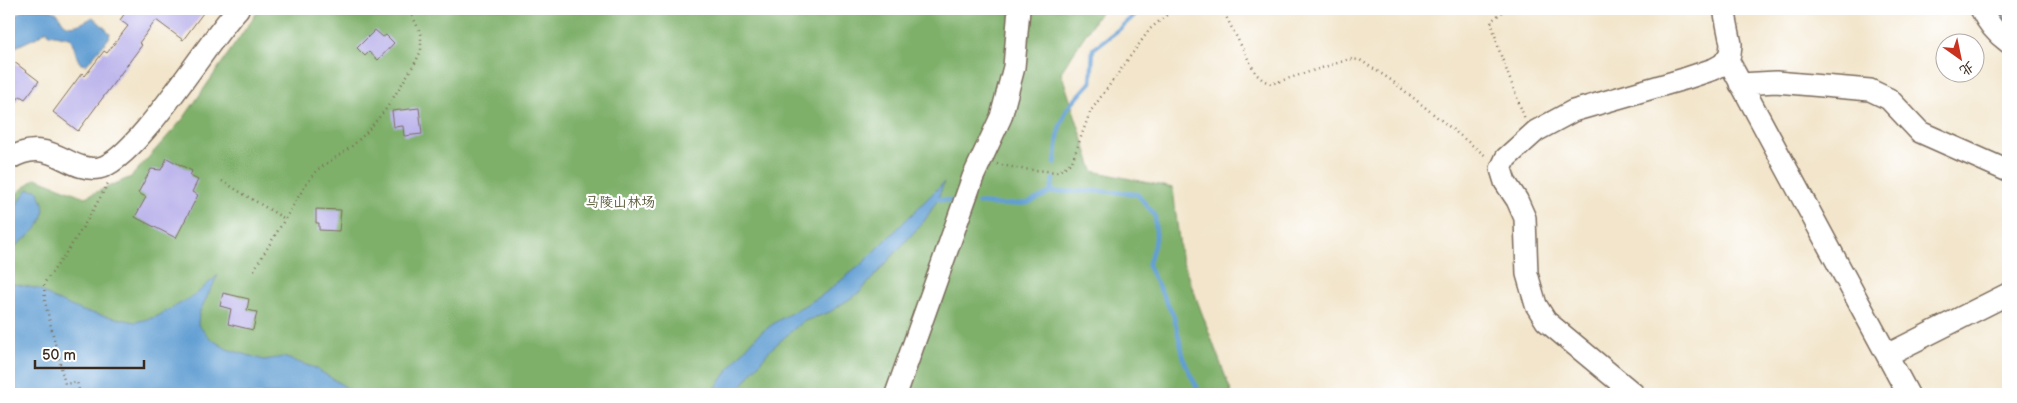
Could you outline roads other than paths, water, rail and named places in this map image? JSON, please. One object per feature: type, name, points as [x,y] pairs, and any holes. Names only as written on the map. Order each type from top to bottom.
[{"type":"street","points":[[9,159],[15,155],[48,151],[88,168],[100,168],[110,163],[134,144],[238,9]]},
{"type":"street","points":[[896,394],[973,177],[1001,117],[1014,67],[1019,9]]},
{"type":"street","points":[[1634,394],[1546,321],[1536,305],[1527,274],[1525,218],[1505,182],[1501,169],[1506,158],[1532,134],[1573,111],[1714,69],[1723,64],[1730,54],[1731,44],[1724,9]]},
{"type":"street","points":[[1981,9],[1985,18],[2000,36],[2008,42]]},
{"type":"street","points":[[1726,58],[1908,394]]},
{"type":"street","points":[[1740,84],[1776,82],[1870,90],[1889,99],[1920,132],[2008,171]]},
{"type":"street","points":[[1887,355],[2008,294]]},
{"type":"water","points":[[23,9],[54,11],[64,23],[71,26],[93,17],[110,33],[109,38],[86,65],[81,64],[79,61],[70,38],[49,34],[47,30],[37,37],[9,50],[9,23]]},
{"type":"water","points":[[944,182],[938,199],[925,220],[860,292],[830,312],[802,322],[769,351],[735,394],[711,394],[737,358],[759,334],[777,321],[821,296],[862,264]]},
{"type":"water","points":[[28,189],[37,190],[44,210],[42,218],[33,232],[9,251],[9,215]]},
{"type":"water","points":[[218,275],[199,313],[198,325],[211,339],[227,349],[264,360],[283,357],[315,368],[357,394],[14,394],[9,389],[9,283],[39,289],[54,299],[83,311],[135,322],[156,317],[194,296]]},
{"type":"waterway","points":[[1055,164],[1059,129],[1067,109],[1091,82],[1093,49],[1141,9]]},
{"type":"waterway","points":[[1999,9],[2008,23]]},
{"type":"waterway","points":[[978,203],[1002,205],[1028,203],[1051,192],[1053,179]]},
{"type":"waterway","points":[[1051,192],[1100,191],[1137,194],[1155,215],[1156,238],[1148,266],[1174,317],[1185,363],[1200,394]]},
{"type":"waterway","points":[[938,199],[951,201]]},
{"type":"park label","name":"马陵山林场","points":[[620,202]]}]
